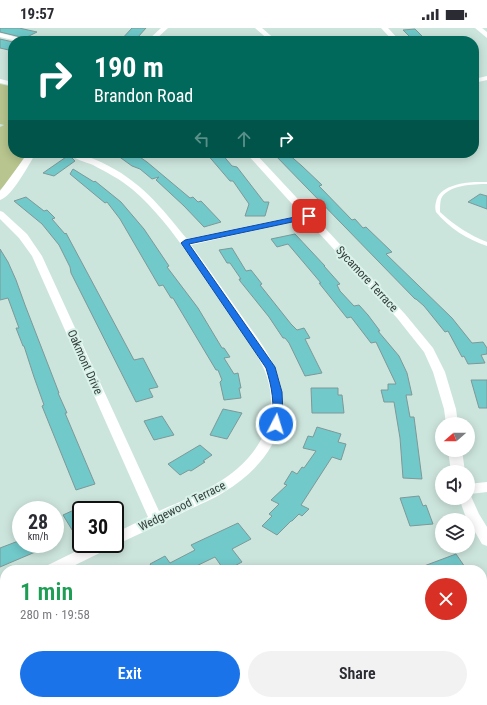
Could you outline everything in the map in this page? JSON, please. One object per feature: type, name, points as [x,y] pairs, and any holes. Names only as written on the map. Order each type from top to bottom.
[{"type":"street","points":[[156,36],[165,28]]},
{"type":"street","points":[[258,28],[268,36]]},
{"type":"street","points":[[384,28],[392,36]]},
{"type":"street","points":[[478,28],[487,36]]},
{"type":"street","points":[[0,197],[10,186],[29,158]]},
{"type":"street","name":"Wedgewood Terrace","points":[[86,158],[133,185],[150,200],[185,243],[270,367],[278,392],[278,414],[276,424],[266,444],[248,466],[224,486],[124,535]]},
{"type":"street","name":"Sycamore Terrace","points":[[255,158],[401,316],[429,351],[439,372],[451,417]]},
{"type":"street","name":"Oakmont Drive","points":[[0,214],[23,236],[37,256],[156,520]]},
{"type":"street","points":[[185,243],[309,216]]},
{"type":"street","points":[[475,489],[487,488]]},
{"type":"street","points":[[468,505],[472,515],[487,540]]},
{"type":"street","points":[[61,565],[86,553]]},
{"type":"lane","points":[[487,183],[462,184],[446,191],[439,198],[438,212],[452,226],[471,238],[487,244]]},
{"type":"green space","points":[[0,84],[8,86],[8,158],[24,158],[8,182],[0,190],[0,127],[4,125],[0,124]]},
{"type":"building","points":[[0,28],[19,28],[37,32],[29,36],[17,36],[0,32]]},
{"type":"building","points":[[132,28],[146,28],[139,36],[125,36]]},
{"type":"building","points":[[415,29],[422,36],[409,36],[403,30]]},
{"type":"building","points":[[0,39],[8,41],[8,50],[0,48]]},
{"type":"building","points":[[65,158],[72,158],[75,161],[54,176],[43,173]]},
{"type":"building","points":[[121,158],[141,158],[190,198],[193,197],[198,202],[201,201],[221,222],[204,227],[156,180],[159,177],[152,179],[140,169],[132,166]]},
{"type":"building","points":[[210,158],[225,158],[232,166],[237,167],[264,202],[269,202],[265,216],[245,216],[249,204],[233,181],[230,181]]},
{"type":"building","points":[[278,158],[293,158],[302,166],[322,185],[319,186],[352,220],[355,219],[363,228],[366,227],[392,252],[386,254],[452,318],[472,343],[483,342],[487,348],[487,354],[481,355],[485,363],[468,364],[464,356],[462,357],[448,331],[445,332],[424,306],[415,299]]},
{"type":"building","points":[[73,169],[94,182],[95,181],[121,202],[144,229],[169,266],[167,267],[198,308],[222,348],[224,348],[230,357],[224,358],[234,374],[238,373],[241,398],[224,400],[220,382],[222,380],[218,370],[216,370],[173,298],[171,298],[163,285],[159,286],[120,219],[107,202],[105,203],[70,174]]},
{"type":"building","points":[[480,194],[487,196],[487,209],[468,202]]},
{"type":"building","points":[[26,197],[44,211],[47,210],[55,218],[52,219],[65,234],[66,233],[134,360],[143,358],[158,387],[149,389],[153,397],[136,402],[71,273],[70,267],[59,245],[42,224],[14,201]]},
{"type":"building","points":[[295,234],[340,284],[337,285],[340,291],[354,306],[359,305],[368,315],[380,331],[378,331],[399,356],[407,373],[412,395],[406,395],[410,417],[414,417],[422,479],[403,478],[400,438],[394,402],[384,402],[381,390],[388,390],[388,384],[396,384],[376,342],[371,343],[351,317],[347,318],[319,283],[321,283],[288,244],[277,247],[271,239]]},
{"type":"building","points":[[232,248],[246,271],[251,270],[262,284],[260,285],[291,324],[297,330],[304,328],[310,338],[305,339],[322,373],[305,376],[289,343],[285,338],[283,338],[269,317],[240,281],[239,279],[241,279],[230,263],[227,263],[219,250]]},
{"type":"building","points":[[0,249],[16,280],[58,393],[67,413],[65,413],[95,484],[76,490],[42,406],[44,405],[24,346],[16,328],[19,328],[8,298],[0,300]]},
{"type":"building","points":[[471,380],[487,380],[487,408],[479,408]]},
{"type":"building","points":[[311,388],[338,388],[338,395],[342,395],[344,413],[312,413]]},
{"type":"building","points":[[223,409],[242,413],[227,439],[210,435]]},
{"type":"building","points":[[162,416],[174,435],[154,440],[144,421]]},
{"type":"building","points":[[317,427],[341,434],[338,442],[346,444],[341,460],[332,457],[301,505],[309,509],[302,516],[299,514],[277,535],[262,526],[272,516],[269,514],[279,504],[271,500],[287,485],[284,484],[292,471],[297,474],[302,467],[304,468],[316,451],[303,448],[308,436],[313,437]]},
{"type":"building","points":[[200,445],[212,455],[203,461],[205,462],[191,471],[189,470],[180,475],[168,464]]},
{"type":"building","points":[[419,496],[423,506],[426,505],[433,524],[410,526],[400,498]]},
{"type":"building","points":[[72,511],[72,530],[64,517],[64,515]]},
{"type":"building","points":[[238,523],[251,539],[232,549],[242,562],[236,565],[221,565],[215,557],[198,565],[150,564],[165,556],[170,563],[195,550],[191,545]]},
{"type":"building","points":[[12,543],[12,553],[33,553],[5,565],[0,565],[0,548]]},
{"type":"building","points":[[456,554],[464,565],[427,565]]},
{"type":"route","points":[[276,424],[278,414],[278,392],[270,367],[260,350],[185,243],[309,216]]}]
